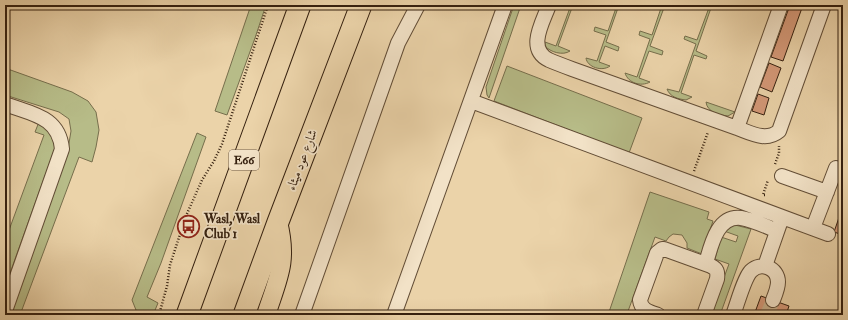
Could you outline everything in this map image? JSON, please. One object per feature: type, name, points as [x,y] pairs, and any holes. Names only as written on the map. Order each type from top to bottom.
[{"type":"highway","name":"E66","points":[[187,315],[300,5]]},
{"type":"highway","name":"شارع عود ميثاء","points":[[244,315],[361,5]]},
{"type":"main road","points":[[271,310],[282,262],[283,248],[278,222]]},
{"type":"street","points":[[302,315],[396,48],[418,5]]},
{"type":"street","points":[[394,315],[505,5]]},
{"type":"street","points":[[549,5],[536,41],[537,49],[548,60],[765,137],[770,137],[779,131],[824,5]]},
{"type":"street","points":[[737,128],[781,5]]},
{"type":"street","points":[[471,100],[828,234]]},
{"type":"street","points":[[5,104],[41,117],[50,122],[57,130],[61,139],[62,149],[5,311]]},
{"type":"street","points":[[813,228],[836,168]]},
{"type":"street","points":[[782,176],[827,192]]},
{"type":"street","points":[[765,266],[782,216]]},
{"type":"street","points":[[706,263],[717,231],[723,224],[731,219],[740,218],[777,231]]},
{"type":"street","points":[[658,315],[644,309],[640,303],[640,300],[657,253],[662,249],[706,263],[716,269],[718,274],[717,279],[704,315]]},
{"type":"street","points":[[733,315],[749,273],[756,267],[765,266],[774,271],[778,281],[773,300]]},
{"type":"path","points":[[159,315],[168,286],[170,265],[186,216],[202,180],[214,161],[222,144],[268,5]]},
{"type":"path","points":[[690,182],[712,119]]},
{"type":"green space","points":[[251,5],[266,5],[227,115],[215,111]]},
{"type":"green space","points":[[514,5],[521,5],[489,98],[486,87]]},
{"type":"green space","points":[[571,5],[573,5],[558,46],[570,51],[564,53],[553,52],[545,46],[545,42],[556,46]]},
{"type":"green space","points":[[617,5],[619,5],[606,42],[619,47],[618,51],[605,46],[599,62],[610,66],[603,69],[595,68],[589,64],[586,58],[597,61],[606,35],[594,31],[595,27],[608,31]]},
{"type":"green space","points":[[662,5],[665,5],[650,46],[663,51],[662,55],[649,51],[639,78],[650,82],[639,84],[632,82],[625,73],[637,77],[650,39],[639,35],[640,31],[652,35]]},
{"type":"green space","points":[[710,5],[712,5],[696,51],[707,56],[706,59],[694,55],[681,93],[692,97],[686,100],[677,98],[672,96],[667,89],[679,92],[696,44],[684,39],[685,36],[697,40]]},
{"type":"green space","points":[[507,66],[642,118],[629,153],[494,101]]},
{"type":"green space","points":[[5,68],[72,92],[88,101],[96,112],[99,130],[92,162],[79,157],[20,315],[10,315],[68,149],[71,131],[69,119],[59,112],[5,95]]},
{"type":"green space","points":[[706,102],[735,112],[728,116],[717,114],[711,111]]},
{"type":"green space","points":[[39,122],[53,131],[55,148],[5,287],[5,241],[44,135],[35,132]]},
{"type":"green space","points":[[197,133],[206,137],[161,263],[147,297],[158,303],[153,315],[138,315],[132,300]]},
{"type":"green space","points":[[650,192],[709,212],[707,219],[713,221],[702,254],[687,248],[687,243],[682,235],[673,234],[666,241],[655,237],[627,314],[620,313],[608,315]]},
{"type":"green space","points":[[735,225],[751,229],[720,315],[710,315],[729,264],[715,259],[721,237],[736,242],[738,236],[724,231],[730,226]]},
{"type":"building","points":[[790,5],[803,5],[783,61],[771,57]]},
{"type":"building","points":[[769,63],[781,68],[772,92],[760,87]]},
{"type":"building","points":[[758,94],[769,98],[764,115],[752,111]]},
{"type":"building","points":[[843,206],[843,235],[834,232]]},
{"type":"building","points":[[761,296],[789,306],[786,315],[754,315]]},
{"type":"tunnel","points":[[767,315],[773,300]]},
{"type":"place","name":"Wasl, Wasl Club 1","points":[[188,226]]}]
